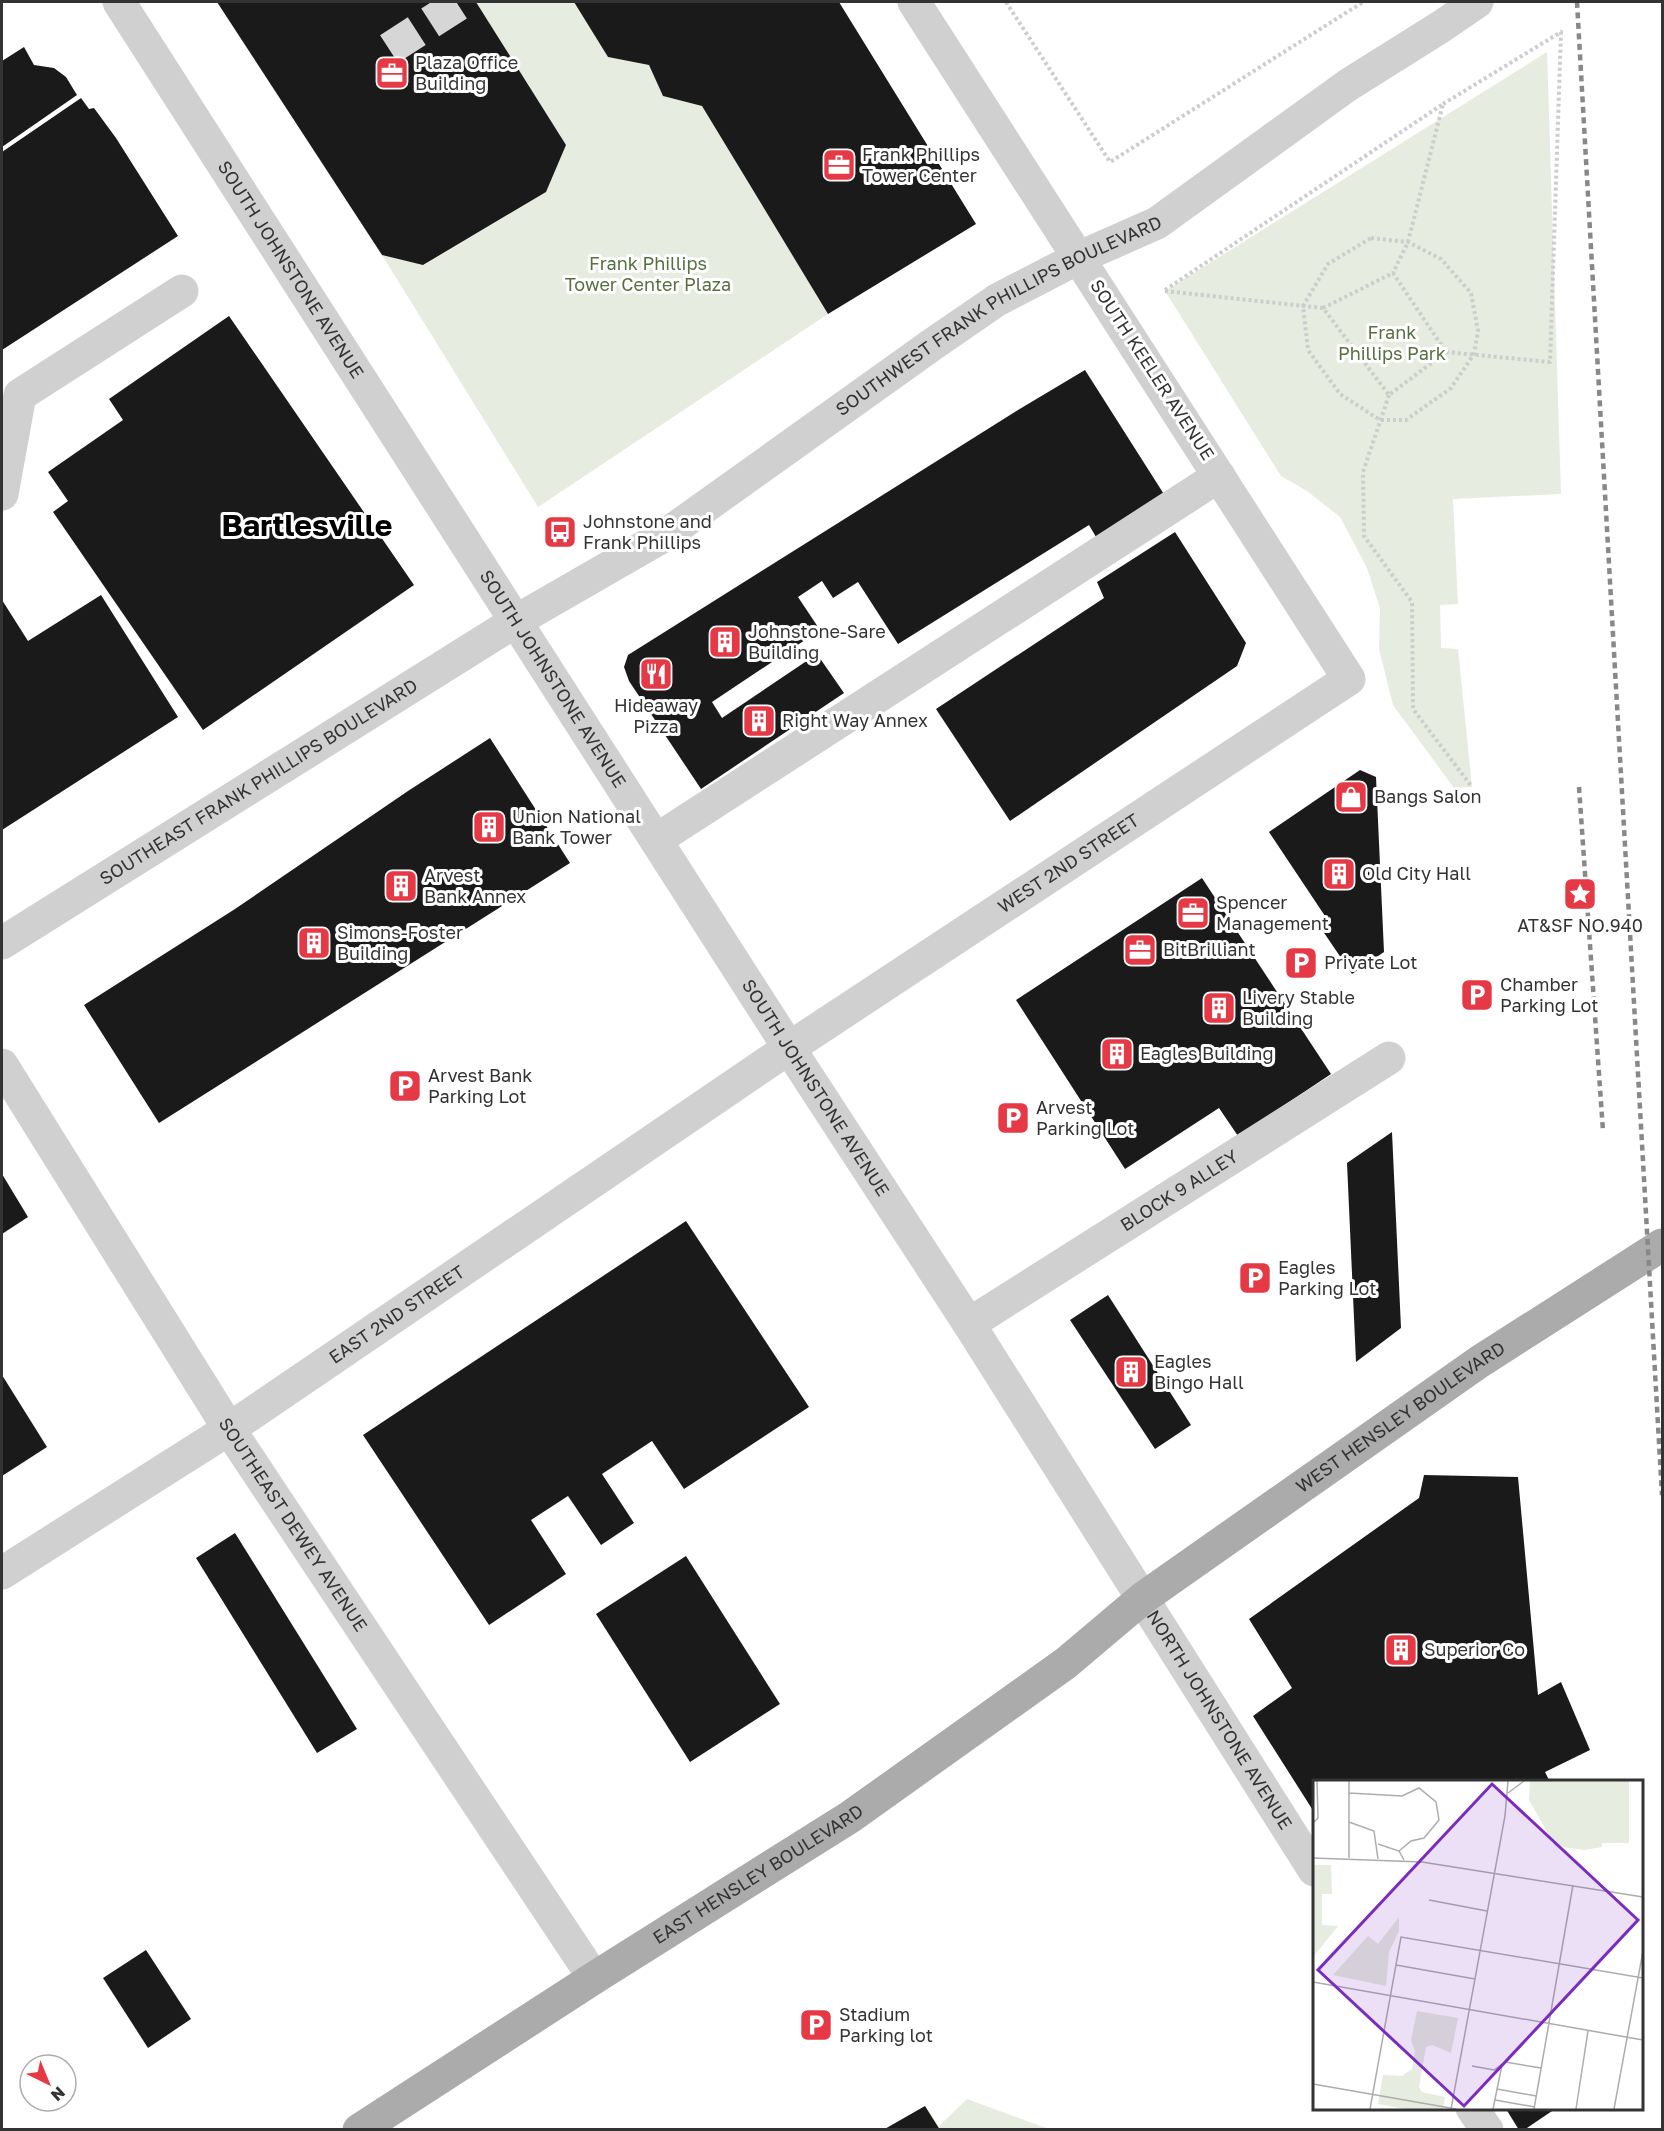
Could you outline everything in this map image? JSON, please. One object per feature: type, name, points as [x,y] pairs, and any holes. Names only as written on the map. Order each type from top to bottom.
[{"type":"main road","name":"WEST HENSLEY BOULEVARD","points":[[1143,1598],[1479,1362],[1662,1245]]},
{"type":"main road","name":"EAST HENSLEY BOULEVARD","points":[[359,2130],[594,1978],[850,1817],[1066,1663],[1143,1598]]},
{"type":"street","name":"SOUTH JOHNSTONE AVENUE","points":[[119,2],[1143,1598]]},
{"type":"street","name":"SOUTH KEELER AVENUE","points":[[914,2],[1080,257],[1349,679]]},
{"type":"street","name":"SOUTHWEST FRANK PHILLIPS BOULEVARD","points":[[516,621],[667,534],[997,300],[1080,257],[1157,223],[1348,85],[1477,2]]},
{"type":"street","points":[[3,475],[20,395],[182,291]]},
{"type":"street","points":[[656,840],[1219,476]]},
{"type":"street","name":"SOUTHEAST FRANK PHILLIPS BOULEVARD","points":[[2,943],[516,621]]},
{"type":"street","name":"WEST 2ND STREET","points":[[789,1048],[1349,679]]},
{"type":"street","name":"EAST 2ND STREET","points":[[2,1574],[229,1429],[789,1048]]},
{"type":"street","name":"BLOCK 9 ALLEY","points":[[969,1324],[1389,1058]]},
{"type":"street","name":"SOUTHEAST DEWEY AVENUE","points":[[2,1065],[229,1429],[594,1978]]},
{"type":"street","name":"NORTH JOHNSTONE AVENUE","points":[[1143,1598],[1313,1868]]},
{"type":"street","points":[[1473,2110],[1487,2130]]},
{"type":"path","points":[[1006,2],[1110,162],[1363,2]]},
{"type":"path","points":[[1443,104],[1408,242],[1393,273],[1323,308],[1165,291],[1443,104],[1561,32],[1550,362],[1446,352],[1389,395],[1363,472],[1364,536],[1412,602],[1413,709],[1472,787]]},
{"type":"path","points":[[1371,238],[1408,242],[1442,259],[1471,293],[1478,331],[1474,354],[1451,388],[1406,420],[1380,420],[1340,394],[1308,350],[1303,306],[1328,264],[1371,238]]},
{"type":"path","points":[[1393,273],[1446,352]]},
{"type":"path","points":[[1323,308],[1389,395]]},
{"type":"green space","name":"Frank Phillips Tower Center Plaza","points":[[476,2],[574,2],[608,57],[649,65],[663,96],[702,106],[828,314],[538,507],[382,255],[424,265],[546,192],[566,145]]},
{"type":"green space","name":"Frank Phillips Park","points":[[1547,52],[1561,494],[1453,499],[1458,604],[1440,605],[1441,648],[1458,649],[1472,787],[1454,788],[1393,705],[1379,649],[1380,608],[1367,568],[1340,517],[1307,491],[1281,476],[1165,291]]},
{"type":"green space","points":[[967,2099],[1049,2129],[883,2130],[925,2106],[939,2126]]},
{"type":"building","name":"Plaza Office Building","points":[[217,2],[476,2],[566,145],[546,192],[423,265],[382,255]]},
{"type":"building","name":"Frank Phillips Tower Center","points":[[574,2],[839,2],[976,224],[828,314],[702,106],[663,96],[649,65],[608,57]]},
{"type":"building","points":[[24,47],[34,65],[54,68],[66,77],[77,95],[2,147],[2,61]]},
{"type":"building","points":[[81,98],[89,109],[94,108],[116,138],[178,236],[2,350],[2,152]]},
{"type":"building","points":[[229,316],[414,585],[203,730],[53,512],[68,501],[48,472],[123,420],[109,399]]},
{"type":"building","points":[[1085,370],[1167,499],[1099,542],[1089,525],[898,644],[858,582],[833,598],[822,581],[798,597],[820,630],[712,702],[722,718],[817,654],[844,693],[701,789],[629,681],[624,667],[628,655]]},
{"type":"building","points":[[1175,532],[1246,643],[1237,666],[1010,821],[936,709],[1104,598],[1097,582]]},
{"type":"building","points":[[101,595],[178,717],[2,830],[2,600],[28,641]]},
{"type":"building","points":[[490,738],[570,863],[159,1123],[84,1005],[235,909]]},
{"type":"building","name":"Old City Hall","points":[[1360,770],[1376,777],[1384,952],[1352,974],[1316,921],[1325,916],[1269,832]]},
{"type":"building","points":[[1202,878],[1331,1074],[1238,1136],[1219,1108],[1125,1169],[1016,1000]]},
{"type":"building","points":[[1392,1132],[1401,1328],[1356,1362],[1347,1163]]},
{"type":"building","points":[[2,1174],[28,1217],[2,1234]]},
{"type":"building","points":[[686,1221],[809,1407],[684,1489],[652,1441],[602,1474],[634,1523],[601,1545],[568,1496],[531,1520],[566,1574],[489,1625],[363,1435]]},
{"type":"building","name":"Eagles Bingo Hall","points":[[1108,1295],[1191,1425],[1155,1449],[1070,1320]]},
{"type":"building","points":[[2,1375],[47,1447],[2,1476]]},
{"type":"building","name":"Superior Co","points":[[1424,1475],[1518,1477],[1538,1695],[1561,1682],[1590,1750],[1545,1772],[1549,1780],[1313,1780],[1313,1810],[1253,1716],[1292,1688],[1249,1619],[1419,1498]]},
{"type":"building","points":[[235,1533],[357,1729],[317,1753],[196,1558]]},
{"type":"building","points":[[686,1556],[780,1704],[690,1762],[596,1614]]},
{"type":"building","points":[[146,1950],[191,2019],[148,2048],[103,1978]]},
{"type":"building","points":[[925,2106],[940,2130],[883,2130]]},
{"type":"building","points":[[1507,2110],[1554,2110],[1524,2130],[1519,2130]]},
{"type":"tunnel","points":[[389,49],[462,2]]},
{"type":"railway","points":[[1577,2],[1662,1495]]},
{"type":"railway","points":[[1579,787],[1603,1131]]},
{"type":"place","name":"Plaza Office Building","points":[[392,73]]},
{"type":"place","name":"Frank Phillips Tower Center","points":[[839,165]]},
{"type":"place","name":"Johnstone and Frank Phillips","points":[[560,532]]},
{"type":"place","name":"Johnstone-Sare Building","points":[[725,642]]},
{"type":"place","name":"Hideaway Pizza","points":[[656,674]]},
{"type":"place","name":"Right Way Annex","points":[[759,721]]},
{"type":"place","name":"Bangs Salon","points":[[1351,797]]},
{"type":"place","name":"Union National Bank Tower","points":[[489,827]]},
{"type":"place","name":"Old City Hall","points":[[1339,874]]},
{"type":"place","name":"Arvest Bank Annex","points":[[401,886]]},
{"type":"place","name":"AT&SF NO.940","points":[[1580,894]]},
{"type":"place","name":"Spencer Management","points":[[1193,913]]},
{"type":"place","name":"Simons-Foster Building","points":[[314,943]]},
{"type":"place","name":"BitBrilliant","points":[[1140,950]]},
{"type":"place","name":"Private Lot","points":[[1301,963]]},
{"type":"place","name":"Chamber Parking Lot","points":[[1477,995]]},
{"type":"place","name":"Livery Stable Building","points":[[1219,1008]]},
{"type":"place","name":"Eagles Building","points":[[1117,1054]]},
{"type":"place","name":"Arvest Bank Parking Lot","points":[[405,1086]]},
{"type":"place","name":"Arvest Parking Lot","points":[[1013,1118]]},
{"type":"place","name":"Eagles Parking Lot","points":[[1255,1278]]},
{"type":"place","name":"Eagles Bingo Hall","points":[[1131,1372]]},
{"type":"place","name":"Superior Co","points":[[1401,1650]]},
{"type":"place","name":"Stadium Parking lot","points":[[816,2025]]},
{"type":"district","name":"Bartlesville","points":[[307,526]]}]
